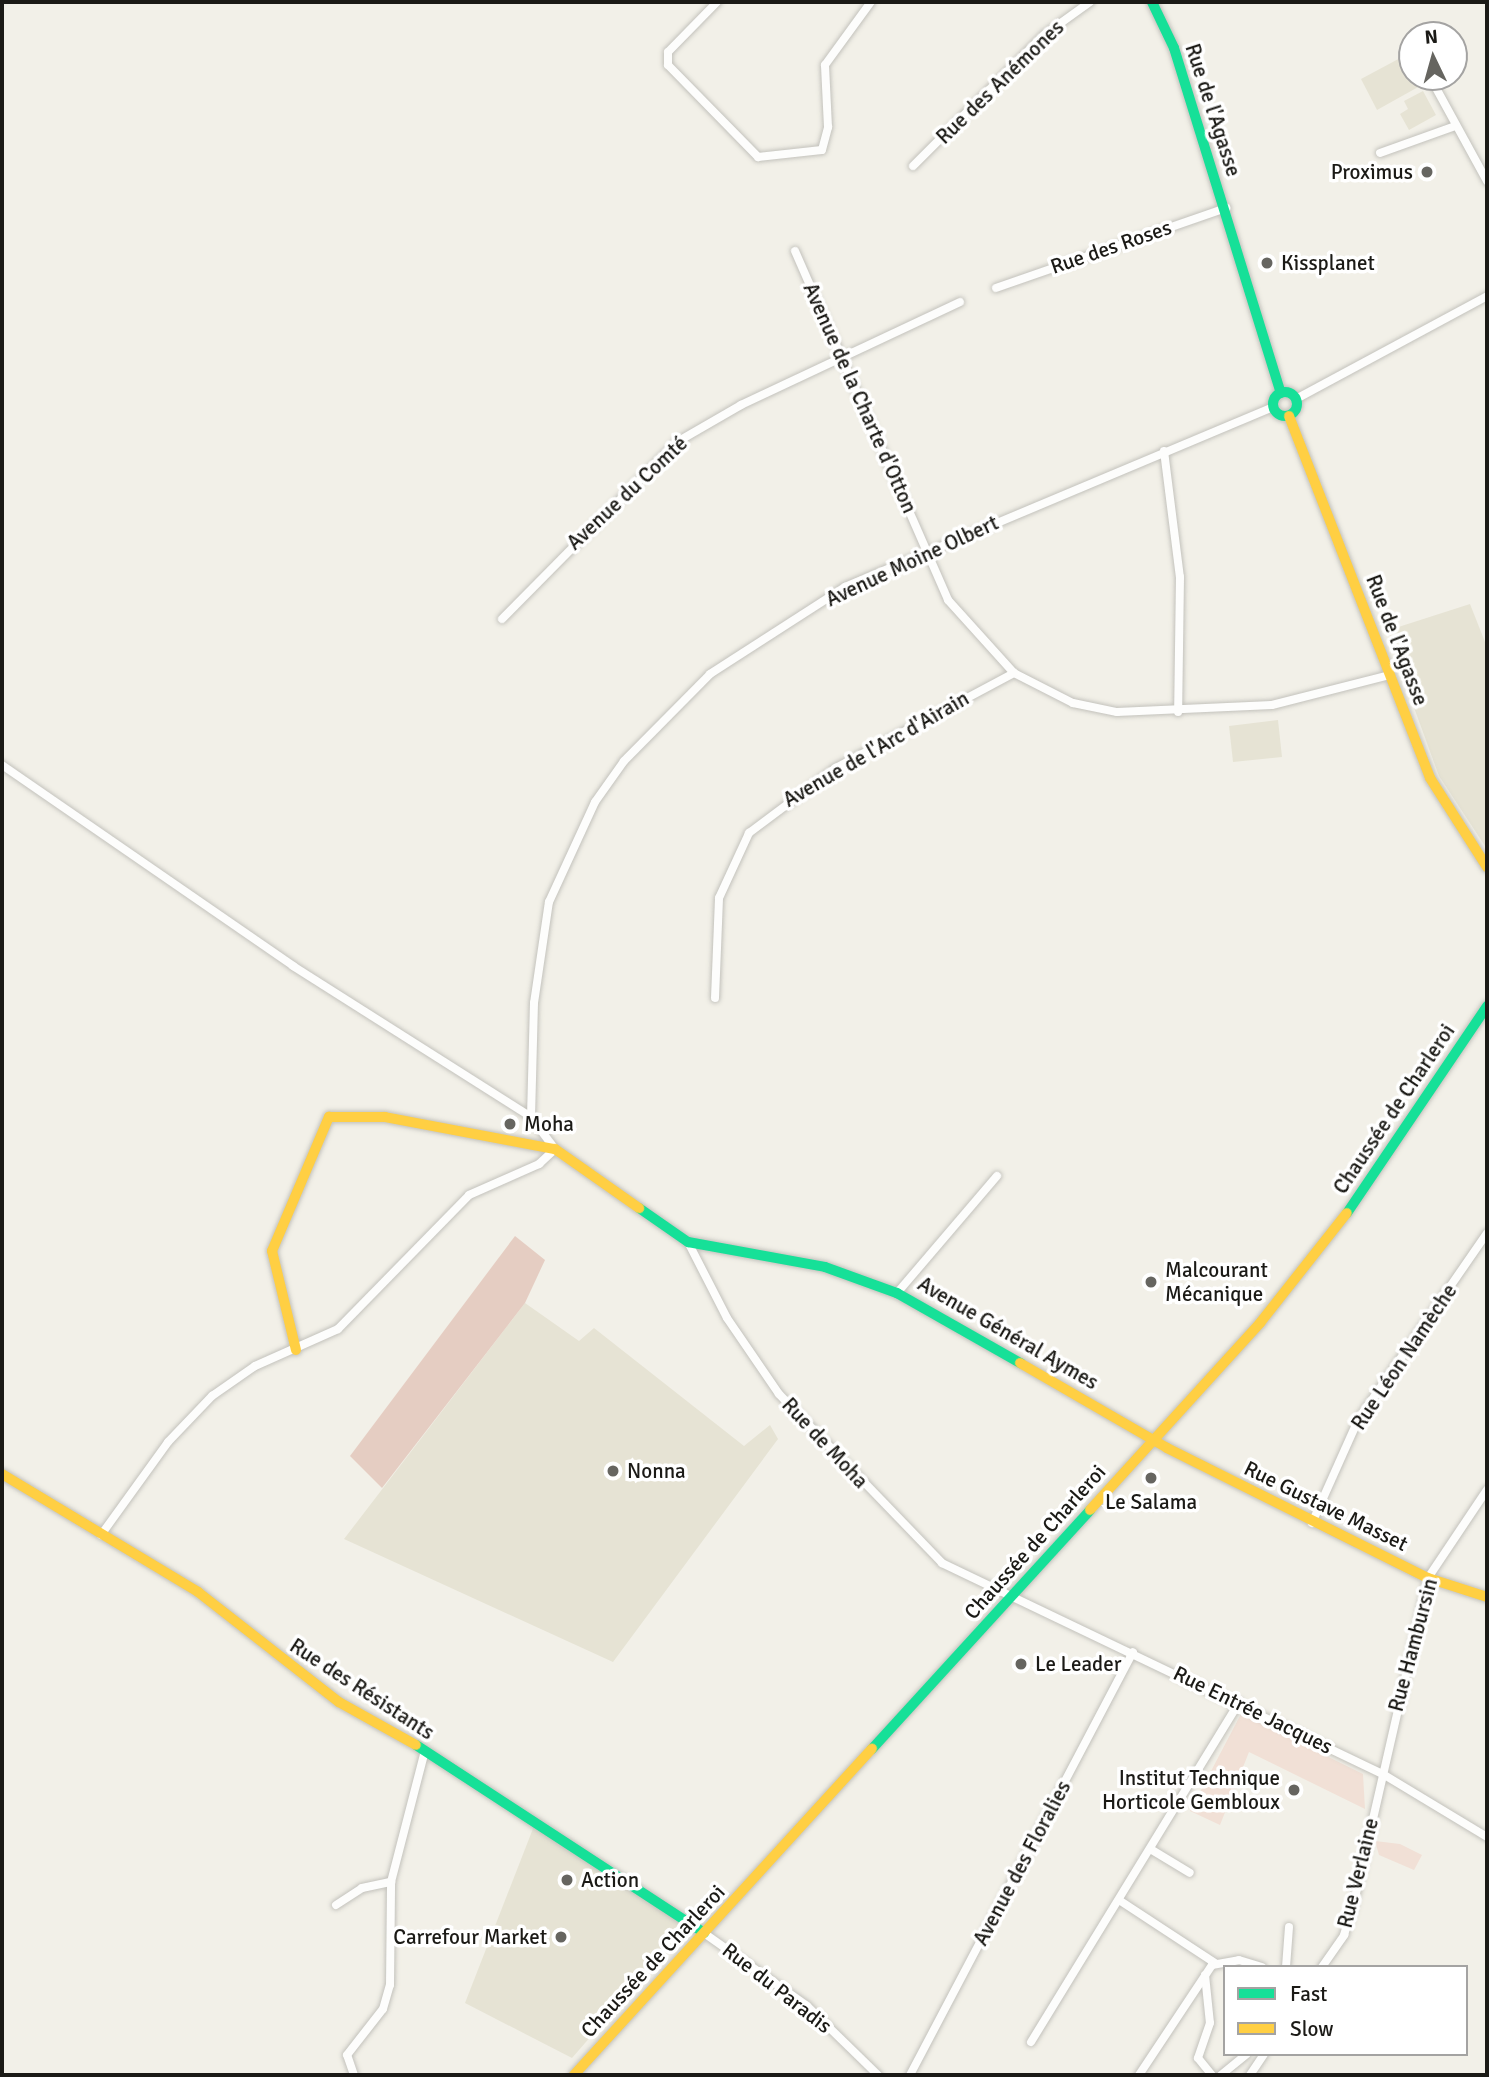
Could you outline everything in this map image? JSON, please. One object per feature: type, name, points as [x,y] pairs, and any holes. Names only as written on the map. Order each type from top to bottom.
[{"type":"street","points":[[717,2],[668,52],[667,65],[758,157],[769,157],[822,150],[828,127],[825,65],[871,2]]},
{"type":"street","name":"Rue des Anémones","points":[[913,166],[1044,35],[1090,2]]},
{"type":"street","name":"Rue de l'Agasse","points":[[1152,2],[1174,48],[1226,208],[1280,393]]},
{"type":"street","points":[[1437,91],[1487,181]]},
{"type":"street","points":[[1380,153],[1455,126]]},
{"type":"street","name":"Rue des Roses","points":[[996,288],[1226,208]]},
{"type":"street","name":"Avenue de la Charte d'Otton","points":[[795,251],[928,551],[966,626],[1014,673],[1073,703],[1117,712],[1178,712],[1297,701],[1390,675]]},
{"type":"street","points":[[1296,398],[1280,393],[1273,407],[1289,416],[1296,398],[1487,296]]},
{"type":"street","name":"Avenue du Comté","points":[[502,619],[677,442],[960,302]]},
{"type":"street","name":"Avenue Moine Olbert","points":[[531,1117],[534,1003],[550,902],[595,802],[624,761],[710,674],[845,587],[1273,407]]},
{"type":"street","name":"Rue de l'Agasse","points":[[1289,416],[1438,795],[1487,867]]},
{"type":"street","points":[[1164,451],[1181,590],[1178,712]]},
{"type":"street","name":"Avenue de l'Arc d'Airain","points":[[715,998],[719,898],[749,833],[836,768],[1014,673]]},
{"type":"street","points":[[2,765],[368,1015],[531,1117],[555,1149],[539,1164],[469,1195],[366,1306],[296,1350],[234,1378],[212,1396],[167,1442],[101,1535]]},
{"type":"street","name":"Chaussée de Charleroi","points":[[574,2075],[1261,1323],[1345,1217],[1487,1006]]},
{"type":"street","name":"Avenue Général Aymes","points":[[296,1350],[276,1287],[272,1251],[330,1116],[385,1117],[555,1149],[688,1242],[825,1267],[897,1293],[1152,1440]]},
{"type":"street","points":[[897,1293],[997,1176]]},
{"type":"street","name":"Rue Léon Namèche","points":[[1311,1522],[1358,1420],[1487,1233]]},
{"type":"street","name":"Rue de Moha","points":[[688,1242],[727,1318],[779,1394],[942,1563],[1011,1597]]},
{"type":"street","name":"Rue Gustave Masset","points":[[1152,1440],[1311,1522],[1428,1578],[1487,1597]]},
{"type":"street","name":"Rue des Résistants","points":[[2,1474],[198,1592],[287,1665],[424,1754],[471,1776],[704,1933]]},
{"type":"street","name":"Rue Hambursin","points":[[1381,1773],[1428,1578],[1487,1490]]},
{"type":"street","name":"Rue Entrée Jacques","points":[[1011,1597],[1133,1652],[1381,1773],[1487,1837]]},
{"type":"street","name":"Avenue des Floralies","points":[[911,2075],[1133,1652]]},
{"type":"street","points":[[1031,2042],[1122,1902],[1239,1703]]},
{"type":"street","points":[[354,2075],[347,2054],[383,2009],[390,1985],[391,1882],[424,1754]]},
{"type":"street","name":"Rue Verlaine","points":[[1323,1965],[1344,1935],[1381,1773]]},
{"type":"street","points":[[1152,1850],[1190,1874]]},
{"type":"street","points":[[336,1905],[362,1888],[391,1882]]},
{"type":"street","points":[[1122,1902],[1215,1963],[1246,1964]]},
{"type":"street","points":[[1286,1965],[1289,1927]]},
{"type":"street","name":"Rue du Paradis","points":[[704,1933],[807,2006],[878,2075]]},
{"type":"street","points":[[1139,2075],[1206,1972],[1215,1963]]},
{"type":"street","points":[[1206,1972],[1210,2023],[1198,2058],[1212,2075]]},
{"type":"street","points":[[1221,2075],[1245,2056]]},
{"type":"street","points":[[1250,2075],[1263,2056]]},
{"type":"shaded area","points":[[1398,59],[1398,91],[1411,91],[1377,110],[1361,79]]},
{"type":"shaded area","points":[[1423,91],[1436,115],[1409,130],[1400,114],[1408,109],[1404,101]]},
{"type":"shaded area","points":[[1470,604],[1487,647],[1487,849],[1439,776],[1386,631]]},
{"type":"shaded area","points":[[1278,720],[1282,757],[1233,762],[1229,726]]},
{"type":"shaded area","points":[[515,1236],[545,1260],[525,1303],[382,1488],[350,1456]]},
{"type":"shaded area","points":[[525,1303],[579,1341],[594,1328],[744,1446],[770,1425],[778,1439],[613,1662],[344,1539]]},
{"type":"shaded area","points":[[1241,1714],[1363,1774],[1365,1809],[1249,1752],[1220,1825],[1190,1811]]},
{"type":"shaded area","points":[[534,1826],[682,1924],[682,1932],[572,2058],[465,2003]]},
{"type":"shaded area","points":[[1375,1841],[1400,1844],[1422,1855],[1414,1870],[1379,1855]]},
{"type":"traffic: fast","points":[[1152,2],[1174,48],[1281,393]]},
{"type":"traffic: fast","points":[[1285,392],[1294,395],[1297,404],[1294,413],[1285,416],[1276,413],[1273,404],[1276,395],[1285,392]]},
{"type":"traffic: fast","points":[[1347,1213],[1487,1006]]},
{"type":"traffic: fast","points":[[639,1208],[688,1242],[825,1267],[897,1293],[1020,1363]]},
{"type":"traffic: fast","points":[[872,1749],[1090,1510]]},
{"type":"traffic: fast","points":[[416,1745],[704,1933]]},
{"type":"traffic: slow","points":[[1289,416],[1430,778],[1487,867]]},
{"type":"traffic: slow","points":[[296,1350],[272,1251],[329,1117],[385,1117],[555,1149],[639,1208]]},
{"type":"traffic: slow","points":[[1090,1510],[1260,1323],[1347,1213]]},
{"type":"traffic: slow","points":[[1020,1363],[1167,1448],[1428,1578],[1487,1597]]},
{"type":"traffic: slow","points":[[2,1474],[198,1592],[339,1702],[416,1745]]},
{"type":"traffic: slow","points":[[574,2075],[872,1749]]},
{"type":"place","name":"Proximus","points":[[1427,172]]},
{"type":"place","name":"Kissplanet","points":[[1267,263]]},
{"type":"place","name":"Moha","points":[[510,1124]]},
{"type":"place","name":"Malcourant Mécanique","points":[[1151,1282]]},
{"type":"place","name":"Nonna","points":[[613,1471]]},
{"type":"place","name":"Le Salama","points":[[1151,1478]]},
{"type":"place","name":"Le Leader","points":[[1021,1664]]},
{"type":"place","name":"Institut Technique Horticole Gembloux","points":[[1294,1790]]},
{"type":"place","name":"Action","points":[[567,1880]]},
{"type":"place","name":"Carrefour Market","points":[[561,1937]]}]
